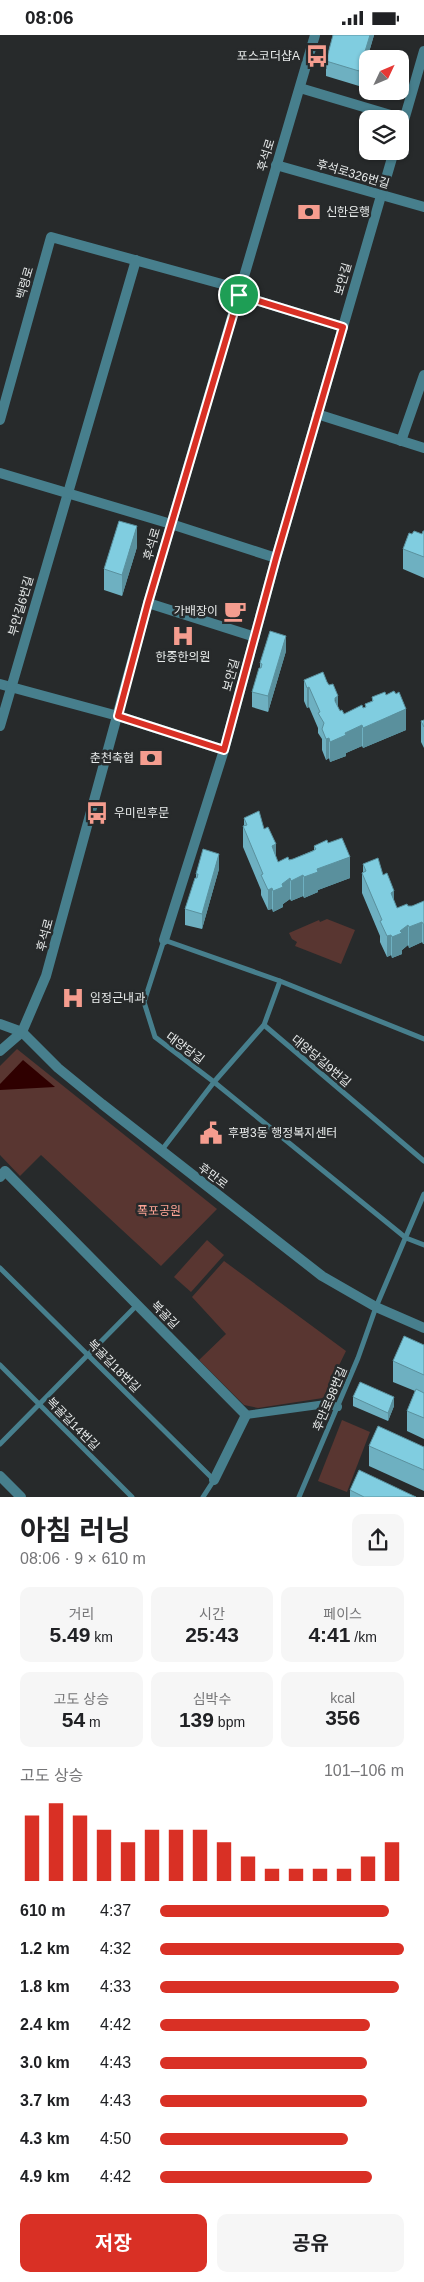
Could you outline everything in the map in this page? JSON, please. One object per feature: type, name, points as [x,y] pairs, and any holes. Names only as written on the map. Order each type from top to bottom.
[{"type":"street","name":"후석로","points":[[0,1051],[22,1032],[46,976],[148,603],[315,35]]},
{"type":"street","points":[[407,110],[424,51]]},
{"type":"street","points":[[300,87],[375,110]]},
{"type":"street","name":"보안길","points":[[164,940],[224,750],[276,558],[391,160]]},
{"type":"street","name":"후석로326번길","points":[[276,165],[424,207]]},
{"type":"street","name":"백령로","points":[[0,420],[51,237],[136,260],[240,292],[343,327]]},
{"type":"street","points":[[69,494],[136,260]]},
{"type":"street","points":[[401,441],[424,375]]},
{"type":"street","points":[[317,415],[424,448]]},
{"type":"street","points":[[0,473],[171,524],[276,558]]},
{"type":"street","name":"부안길6번길","points":[[0,726],[69,494]]},
{"type":"street","points":[[148,603],[255,637]]},
{"type":"street","points":[[0,684],[118,716],[224,750]]},
{"type":"street","name":"후만로","points":[[0,1024],[22,1032],[58,1068],[322,1276],[376,1307],[424,1328]]},
{"type":"street","name":"복골길","points":[[0,1177],[5,1171],[246,1415]]},
{"type":"street","points":[[214,1480],[246,1415],[326,1405],[338,1407]]},
{"type":"street","points":[[0,1476],[21,1497]]},
{"type":"lane","points":[[164,940],[280,981],[424,1039]]},
{"type":"lane","name":"대양당길","points":[[164,940],[144,1002],[154,1037],[214,1082],[406,1238],[424,1245]]},
{"type":"lane","points":[[161,1151],[214,1082],[264,1025],[280,981]]},
{"type":"lane","name":"대양당길9번길","points":[[264,1025],[424,1161]]},
{"type":"lane","points":[[376,1307],[424,1194]]},
{"type":"lane","name":"복골길18번길","points":[[0,1268],[214,1480]]},
{"type":"lane","points":[[0,1444],[137,1305]]},
{"type":"lane","name":"후만로98번길","points":[[299,1497],[358,1358],[376,1307]]},
{"type":"lane","name":"복골길14번길","points":[[0,1365],[132,1497]]},
{"type":"lane","points":[[203,1497],[214,1480]]},
{"type":"green space","points":[[327,919],[355,930],[341,964],[295,946],[297,942],[292,939],[289,933],[319,920],[320,922]]},
{"type":"green space","name":"폭포공원","points":[[17,1049],[217,1209],[161,1266],[41,1155],[20,1176],[0,1155],[0,1066]]},
{"type":"green space","points":[[207,1240],[224,1255],[191,1292],[174,1277]]},
{"type":"green space","points":[[224,1261],[346,1351],[323,1398],[258,1408],[244,1405],[199,1360],[226,1334],[192,1297]]},
{"type":"green space","points":[[342,1420],[370,1432],[347,1492],[318,1481]]},
{"type":"shaded area","points":[[23,1060],[55,1087],[0,1090],[0,1084]]},
{"type":"building","points":[[333,35],[370,35],[365,50],[359,50],[359,71],[326,61]]},
{"type":"building","points":[[119,521],[137,526],[122,575],[104,569]]},
{"type":"building","points":[[414,531],[422,534],[424,531],[424,557],[403,549],[409,533],[412,534]]},
{"type":"building","points":[[270,631],[286,636],[268,696],[252,692],[259,668],[261,668],[262,664],[260,663]]},
{"type":"building","points":[[323,672],[329,685],[333,684],[338,696],[335,698],[335,701],[340,711],[342,710],[344,714],[362,705],[363,708],[366,707],[365,704],[373,701],[372,697],[385,692],[386,695],[394,691],[396,694],[399,692],[406,709],[363,728],[362,725],[330,742],[329,738],[326,739],[322,729],[324,723],[318,713],[320,712],[304,680]]},
{"type":"building","points":[[259,811],[264,829],[268,827],[276,844],[272,846],[278,862],[288,857],[289,860],[313,851],[316,849],[314,846],[327,840],[328,843],[342,838],[350,857],[317,869],[318,872],[304,877],[303,875],[291,881],[290,878],[282,884],[283,887],[273,891],[272,888],[268,890],[243,826],[247,825],[244,818]]},
{"type":"building","points":[[203,849],[219,854],[202,914],[185,909],[195,878],[197,878],[198,874],[196,874]]},
{"type":"building","points":[[378,858],[383,875],[387,873],[394,891],[391,893],[397,908],[407,904],[412,906],[424,901],[424,924],[422,922],[409,927],[408,925],[400,931],[402,933],[392,937],[391,935],[387,936],[362,873],[366,871],[363,864]]},
{"type":"building","points":[[404,1336],[424,1345],[424,1375],[393,1361]]},
{"type":"building","points":[[360,1382],[394,1397],[388,1413],[353,1397]]},
{"type":"building","points":[[416,1389],[424,1393],[424,1418],[407,1411]]},
{"type":"building","points":[[378,1426],[424,1447],[424,1470],[369,1446]]},
{"type":"building","points":[[359,1470],[416,1497],[364,1497],[350,1490]]},
{"type":"place","name":"포스코더샵A","points":[[317,56]]},
{"type":"place","name":"신한은행","points":[[309,212]]},
{"type":"place","name":"가배장이","points":[[235,611]]},
{"type":"place","name":"한중한의원","points":[[183,636]]},
{"type":"place","name":"춘천축협","points":[[151,758]]},
{"type":"place","name":"우미린후문","points":[[97,813]]},
{"type":"place","name":"임정근내과","points":[[73,998]]},
{"type":"place","name":"후평3동 행정복지센터","points":[[211,1133]]},
{"type":"route","points":[[239,295],[343,327],[276,558],[224,750],[118,716],[148,603],[239,295]]}]
